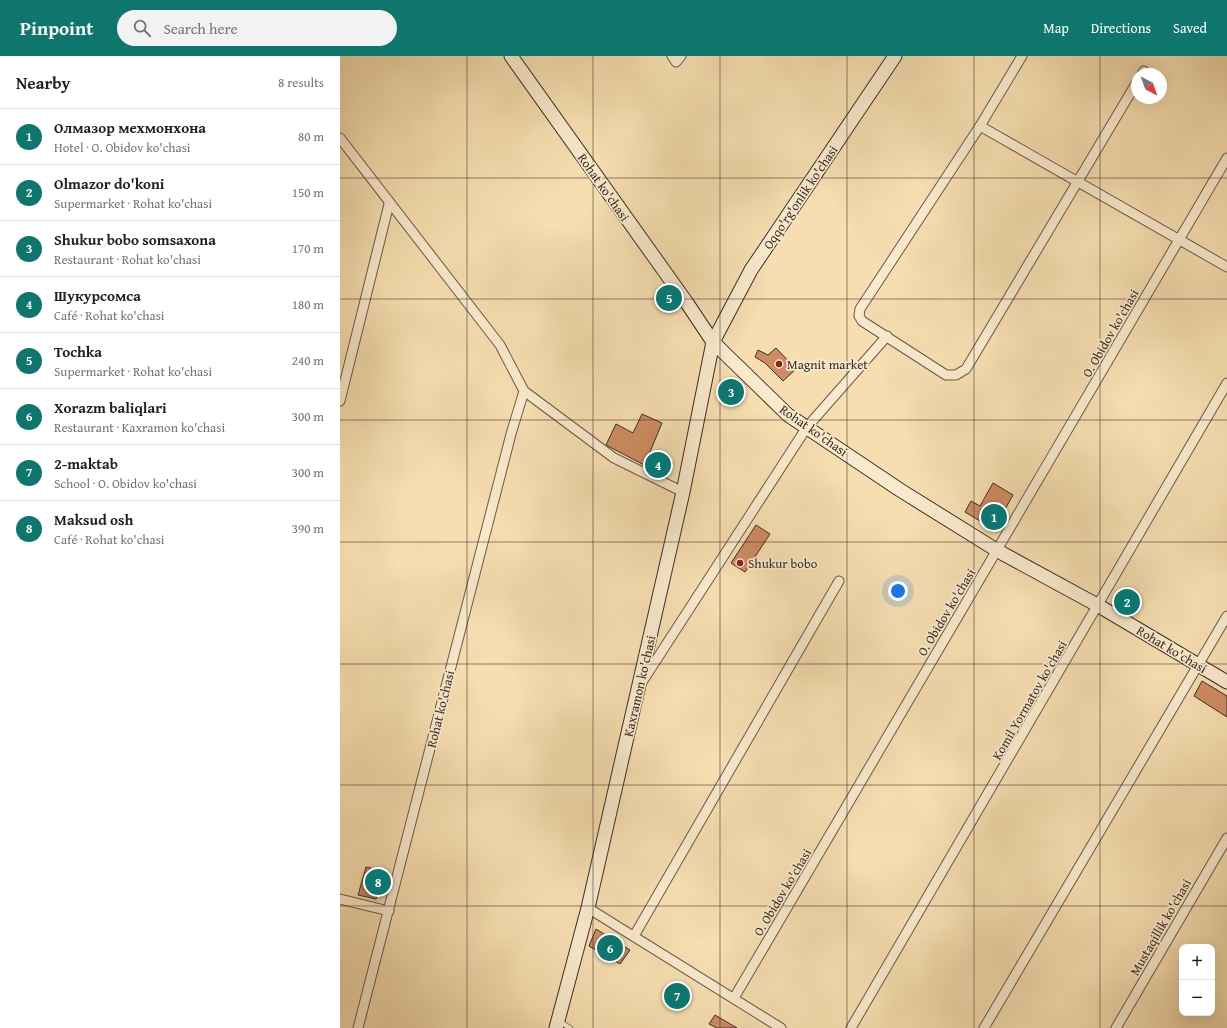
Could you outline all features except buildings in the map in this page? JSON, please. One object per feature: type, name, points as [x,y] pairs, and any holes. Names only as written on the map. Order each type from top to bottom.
[{"type":"street","name":"Rohat ko'chasi","points":[[511,56],[687,303],[713,342],[788,415],[900,490],[998,551],[1099,606],[1227,682]]},
{"type":"street","name":"Oqqo'rg'onlik ko'chasi","points":[[713,342],[751,270],[895,56]]},
{"type":"street","points":[[1022,56],[980,126],[860,309],[859,316],[862,321],[946,375],[956,375],[966,369],[1131,92]]},
{"type":"street","points":[[980,126],[1227,267]]},
{"type":"street","points":[[340,138],[389,204],[500,345],[524,391],[614,458],[683,492]]},
{"type":"street","name":"O. Obidov ko'chasi","points":[[734,998],[998,551],[1227,158]]},
{"type":"street","points":[[340,401],[389,204]]},
{"type":"street","points":[[638,688],[807,427],[887,336]]},
{"type":"street","name":"Kaxramon ko'chasi","points":[[557,1025],[588,908],[683,492],[713,342]]},
{"type":"street","name":"Komil Yormatov ko'chasi","points":[[851,1028],[1099,606],[1227,383]]},
{"type":"street","name":"Rohat ko'chasi","points":[[358,1028],[511,434],[524,391]]},
{"type":"street","points":[[634,936],[839,580]]},
{"type":"street","points":[[984,1028],[1227,616]]},
{"type":"street","name":"Mustaqillik ko'chasi","points":[[1116,1028],[1227,838]]},
{"type":"street","points":[[340,899],[389,911]]},
{"type":"street","points":[[588,908],[781,1028]]},
{"type":"lane","points":[[557,1025],[570,1028]]},
{"type":"place","name":"Tochka","points":[[669,298]]},
{"type":"place","name":"Magnit market","points":[[779,364]]},
{"type":"place","name":"Shukur bobo somsaxona","points":[[731,392]]},
{"type":"place","name":"Шукурсомса","points":[[658,465]]},
{"type":"place","name":"Олмазор мехмонхона","points":[[994,517]]},
{"type":"place","name":"Shukur bobo","points":[[740,563]]},
{"type":"place","name":"Olmazor do'koni","points":[[1127,602]]},
{"type":"place","name":"Maksud osh","points":[[378,882]]},
{"type":"place","name":"Xorazm baliqlari","points":[[610,948]]},
{"type":"place","name":"2-maktab","points":[[677,996]]}]
